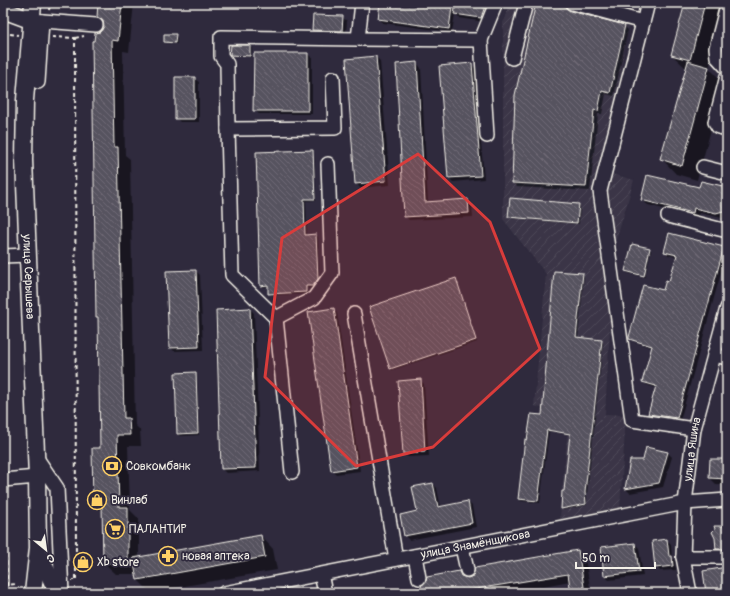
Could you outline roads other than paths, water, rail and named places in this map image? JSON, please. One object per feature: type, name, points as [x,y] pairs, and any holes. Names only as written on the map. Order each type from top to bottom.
[{"type":"main road","name":"улица Серышева","points":[[33,3],[40,21],[25,100],[24,160],[37,477],[38,550],[33,593]]},
{"type":"main road","points":[[4,16],[40,21]]},
{"type":"main road","name":"улица Серышева","points":[[38,550],[57,593]]},
{"type":"street","points":[[358,39],[362,3]]},
{"type":"street","points":[[487,136],[481,40],[496,3]]},
{"type":"street","points":[[512,58],[526,3]]},
{"type":"street","points":[[572,3],[643,22]]},
{"type":"street","points":[[648,3],[600,191],[632,420],[694,429]]},
{"type":"street","points":[[727,5],[716,48],[717,57],[727,68]]},
{"type":"street","points":[[38,82],[40,21],[96,25]]},
{"type":"street","points":[[292,472],[276,318],[232,275],[227,64],[221,56],[221,36],[481,40]]},
{"type":"street","points":[[727,76],[715,122],[718,127],[727,129]]},
{"type":"street","points":[[228,129],[335,128],[333,78]]},
{"type":"street","points":[[276,318],[314,298],[332,273],[328,164]]},
{"type":"street","points":[[702,167],[727,173]]},
{"type":"street","points":[[668,216],[727,230]]},
{"type":"street","points":[[3,256],[28,255]]},
{"type":"street","name":"улица Яшина","points":[[690,593],[683,557],[686,503],[694,429],[727,308]]},
{"type":"street","points":[[354,314],[396,560]]},
{"type":"street","points":[[714,355],[727,358]]},
{"type":"street","points":[[36,457],[57,488],[62,593]]},
{"type":"street","points":[[3,480],[37,477]]},
{"type":"street","name":"улица Знамёнщикова","points":[[224,593],[686,503],[727,500]]},
{"type":"street","points":[[462,547],[467,570]]},
{"type":"street","points":[[415,556],[419,578]]},
{"type":"street","points":[[683,557],[727,557]]},
{"type":"street","points":[[321,574],[325,593]]},
{"type":"place","name":"Совкомбанк","points":[[112,466]]},
{"type":"place","name":"Винлаб","points":[[97,500]]},
{"type":"place","name":"ПАЛАНТИР","points":[[115,529]]},
{"type":"place","name":"новая аптека","points":[[168,556]]},
{"type":"place","name":"Xb store","points":[[83,562]]}]
